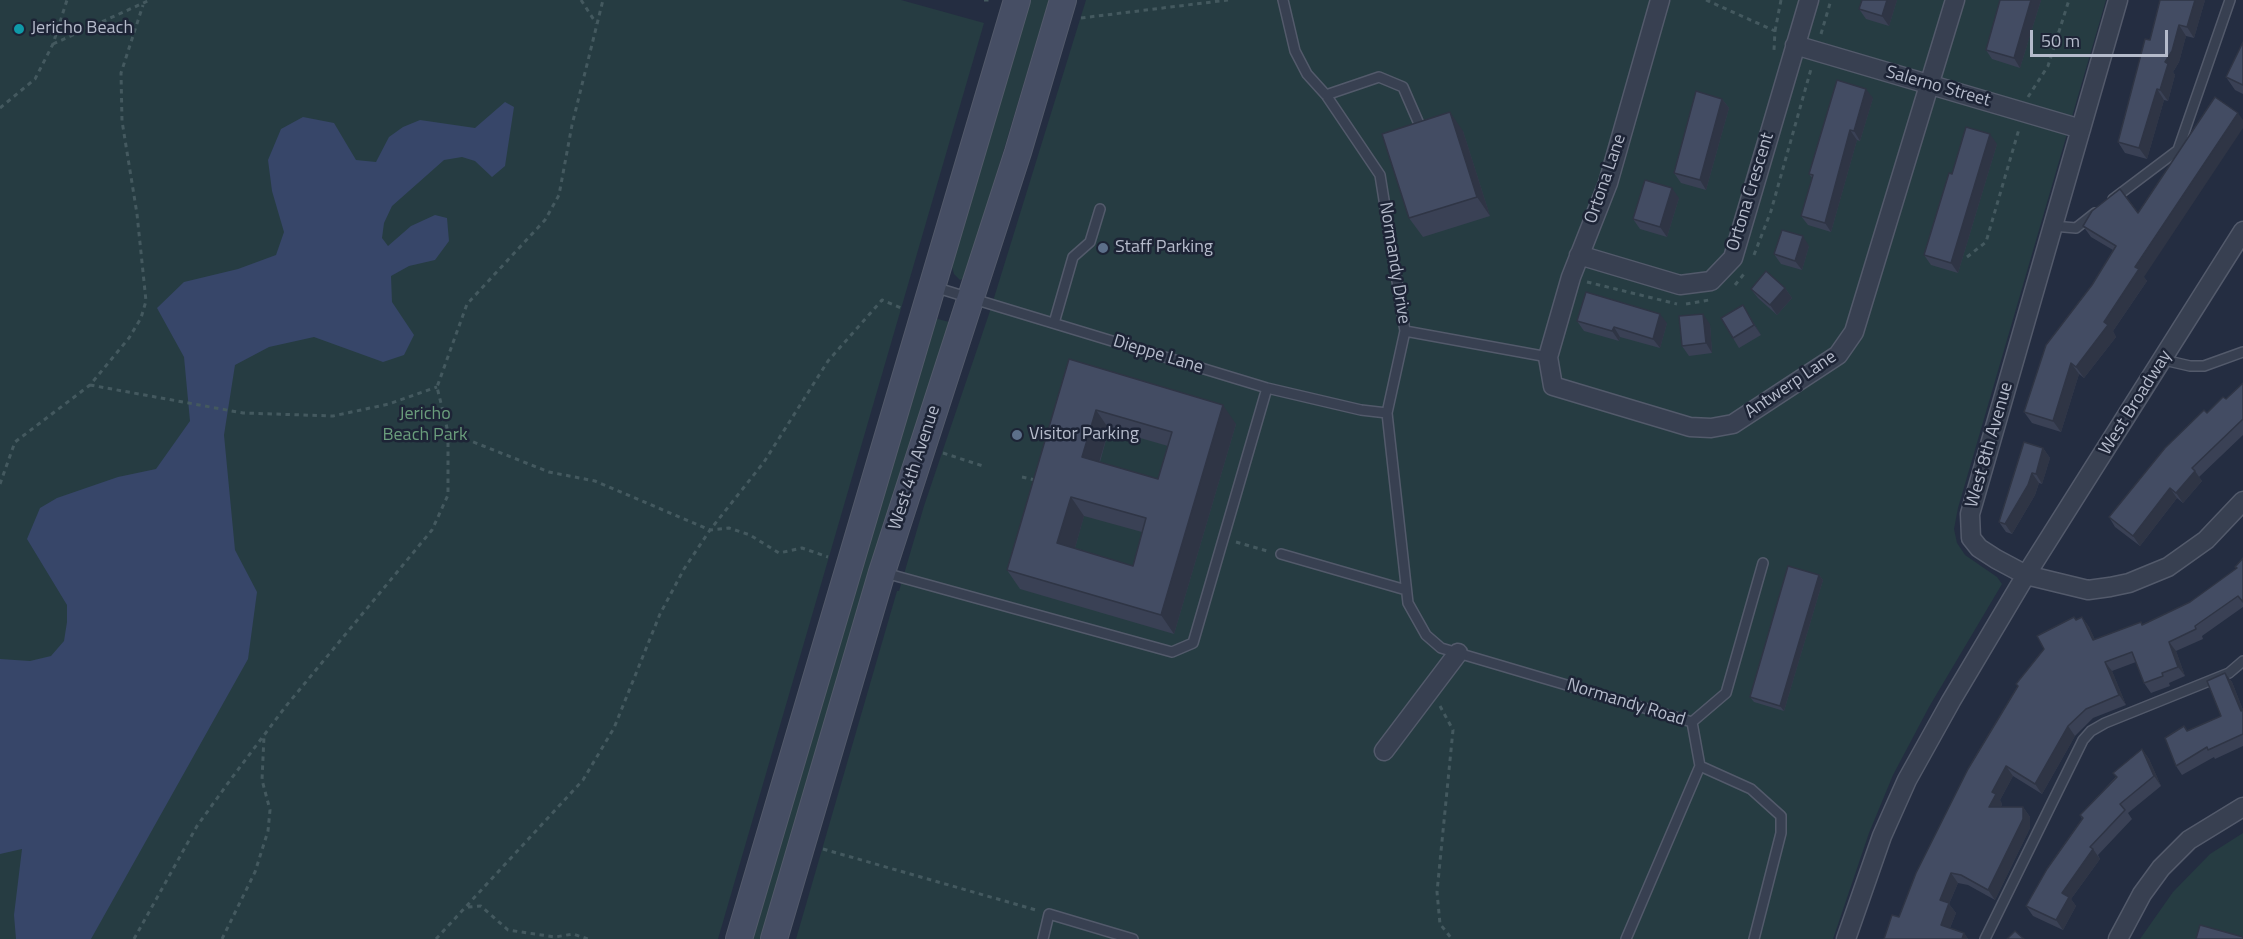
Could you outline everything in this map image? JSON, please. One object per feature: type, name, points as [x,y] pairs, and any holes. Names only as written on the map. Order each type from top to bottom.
[{"type":"main road","name":"West 4th Avenue","points":[[739,939],[1017,0]]},
{"type":"main road","name":"West 4th Avenue","points":[[774,939],[882,572],[1070,10]]},
{"type":"street","name":"Ortona Crescent","points":[[1579,255],[1680,285],[1711,281],[1732,258],[1809,0]]},
{"type":"street","name":"Antwerp Lane","points":[[1548,357],[1553,386],[1690,427],[1712,428],[1733,424],[1838,355],[1854,332],[1866,302],[1954,0]]},
{"type":"street","name":"West 8th Avenue","points":[[2118,0],[1970,514],[1971,538],[1979,548],[2026,575],[2055,584],[2088,590],[2129,583],[2168,567],[2206,540],[2243,501]]},
{"type":"street","name":"Ortona Lane","points":[[1548,357],[1579,255],[1608,183],[1657,1]]},
{"type":"street","name":"Salerno Street","points":[[1795,45],[2081,129]]},
{"type":"street","name":"West Broadway","points":[[2026,575],[2164,360],[2243,231]]},
{"type":"street","points":[[1846,939],[1882,836],[1907,780],[2026,575]]},
{"type":"street","points":[[1384,751],[1430,689],[1449,650]]},
{"type":"street","points":[[2118,939],[2142,894],[2161,868],[2189,840],[2243,807]]},
{"type":"lane","name":"Normandy Drive","points":[[1283,0],[1295,51],[1307,74],[1326,95],[1380,175],[1405,331],[1388,413],[1406,590],[1408,603],[1426,635],[1449,650]]},
{"type":"lane","points":[[2053,226],[2076,228],[2178,150],[2230,0]]},
{"type":"lane","points":[[1326,95],[1379,77],[1403,87],[1424,135]]},
{"type":"lane","points":[[1054,323],[1073,257],[1090,242],[1100,209]]},
{"type":"lane","name":"Dieppe Lane","points":[[932,286],[1267,388],[1361,410],[1388,413]]},
{"type":"lane","points":[[1405,331],[1548,357]]},
{"type":"lane","points":[[2164,360],[2190,366],[2204,366],[2243,352]]},
{"type":"lane","points":[[882,572],[1172,652],[1193,643],[1267,388]]},
{"type":"lane","points":[[1281,554],[1406,590]]},
{"type":"lane","points":[[1692,722],[1726,693],[1763,563]]},
{"type":"lane","name":"Normandy Road","points":[[1449,650],[1692,722],[1700,766]]},
{"type":"lane","points":[[1985,939],[2083,740],[2091,731],[2105,723],[2229,674],[2243,661]]},
{"type":"lane","points":[[1626,939],[1700,766],[1751,789],[1781,816],[1781,833],[1754,939]]},
{"type":"lane","points":[[1043,939],[1049,914],[1133,939]]},
{"type":"path","points":[[0,108],[35,79],[53,44],[67,0]]},
{"type":"path","points":[[53,44],[150,0]]},
{"type":"path","points":[[581,0],[597,25]]},
{"type":"path","points":[[134,939],[197,826],[264,735],[432,530],[448,495],[448,432],[437,387],[467,304],[545,220],[559,195],[572,125],[603,0]]},
{"type":"path","points":[[984,0],[993,0]]},
{"type":"path","points":[[1070,10],[1228,0]]},
{"type":"path","points":[[1706,0],[1775,31]]},
{"type":"path","points":[[1774,52],[1775,31],[1781,0]]},
{"type":"path","points":[[0,484],[15,442],[90,385],[129,338],[146,301],[138,224],[122,121],[122,74],[143,5]]},
{"type":"path","points":[[436,939],[583,780],[614,728],[660,614],[684,569],[710,530],[764,462],[828,361],[882,300],[901,308]]},
{"type":"path","points":[[90,385],[243,413],[333,416],[390,404],[437,387]]},
{"type":"path","points":[[448,432],[549,472],[595,481],[710,530],[729,528],[750,535],[779,553],[802,548],[828,557]]},
{"type":"path","points":[[938,451],[983,466]]},
{"type":"path","points":[[1022,477],[1042,482]]},
{"type":"path","points":[[1224,538],[1281,554]]},
{"type":"path","points":[[1430,689],[1453,730],[1437,892],[1440,924],[1452,939]]},
{"type":"path","points":[[222,939],[255,872],[268,831],[270,810],[262,780],[264,735]]},
{"type":"path","points":[[819,847],[1049,914]]},
{"type":"path","points":[[466,908],[481,906],[508,930],[555,937],[573,934],[588,939]]},
{"type":"green space","name":"Jericho Beach Park","points":[[0,0],[901,0],[984,23],[718,939],[0,939]]},
{"type":"green space","points":[[1026,0],[1049,0],[965,278],[960,280],[954,274],[950,259]]},
{"type":"green space","points":[[1086,0],[2106,0],[1958,508],[1954,529],[1957,543],[1965,555],[1997,577],[2002,584],[1929,707],[1893,775],[1869,833],[1833,939],[796,939],[897,591],[899,591],[924,506],[989,314]]},
{"type":"green space","points":[[934,318],[949,322],[761,939],[747,939]]},
{"type":"green space","points":[[2243,833],[2243,939],[2140,939],[2173,892],[2210,854]]},
{"type":"water","points":[[505,102],[514,107],[505,166],[492,177],[475,161],[462,157],[444,160],[392,206],[384,223],[382,238],[388,246],[411,226],[435,215],[447,218],[449,241],[435,260],[409,266],[391,276],[392,302],[414,335],[404,355],[383,362],[314,337],[269,347],[235,365],[224,435],[235,550],[257,592],[248,659],[91,939],[16,939],[14,915],[22,849],[0,854],[0,659],[30,661],[51,656],[64,641],[67,622],[67,605],[27,539],[40,508],[57,498],[118,477],[156,469],[190,421],[184,357],[157,308],[184,282],[238,269],[276,255],[284,232],[272,191],[268,160],[281,129],[303,117],[334,123],[356,160],[376,162],[389,137],[403,127],[420,120],[475,128]]},
{"type":"building","points":[[1862,0],[1887,0],[1882,16],[1859,9]]},
{"type":"building","points":[[2000,0],[2031,0],[2014,58],[1986,50]]},
{"type":"building","points":[[2160,0],[2195,0],[2187,27],[2179,25],[2172,51],[2165,62],[2168,64],[2160,90],[2157,89],[2139,148],[2118,142],[2145,39],[2150,40]]},
{"type":"building","points":[[2243,42],[2243,85],[2226,77]]},
{"type":"building","points":[[1837,80],[1866,89],[1854,131],[1850,130],[1825,223],[1801,216],[1813,175],[1809,174]]},
{"type":"building","points":[[1696,91],[1722,99],[1700,180],[1674,173]]},
{"type":"building","points":[[2215,97],[2238,113],[2135,267],[2139,269],[2104,322],[2108,325],[2076,367],[2071,363],[2053,421],[2024,412],[2046,345],[2092,285],[2116,246],[2083,226],[2092,211],[2120,189],[2138,213]]},
{"type":"building","points":[[1450,112],[1477,197],[1409,218],[1382,134]]},
{"type":"building","points":[[1966,127],[1990,134],[1951,263],[1924,255],[1949,173],[1952,174]]},
{"type":"building","points":[[1645,180],[1672,188],[1660,227],[1633,219]]},
{"type":"building","points":[[1782,230],[1803,236],[1795,261],[1774,254]]},
{"type":"building","points":[[1766,271],[1785,288],[1770,305],[1751,289]]},
{"type":"building","points":[[1586,292],[1660,314],[1653,339],[1614,327],[1612,331],[1577,321]]},
{"type":"building","points":[[1743,305],[1754,325],[1733,338],[1721,318]]},
{"type":"building","points":[[1703,314],[1706,343],[1682,346],[1679,316]]},
{"type":"building","points":[[1069,359],[1223,405],[1161,615],[1007,570]],"holes":[[[1096,410],[1172,432],[1158,479],[1082,457]],[[1071,497],[1146,518],[1133,566],[1057,543]]]},
{"type":"building","points":[[2243,383],[2243,419],[2192,468],[2195,471],[2176,493],[2170,488],[2133,536],[2109,517],[2165,448],[2204,410],[2207,413],[2223,397],[2226,399]]},
{"type":"building","points":[[2024,442],[2043,448],[2036,474],[2032,473],[2028,485],[2005,524],[1999,522]]},
{"type":"building","points":[[2243,558],[2243,602],[2238,596],[2195,626],[2196,629],[2169,642],[2178,667],[2144,683],[2132,652],[2105,662],[2119,695],[2086,709],[2068,726],[2035,784],[2006,766],[1992,792],[1996,794],[1989,807],[2023,807],[2023,819],[1988,890],[1961,875],[1951,873],[1940,900],[1949,903],[1941,925],[1964,933],[1962,939],[1884,939],[1892,915],[1899,917],[1916,873],[1968,769],[2018,686],[2016,684],[2044,649],[2037,636],[2074,617],[2076,620],[2082,617],[2093,640],[2141,622],[2142,625],[2190,602],[2237,568],[2235,567]]},
{"type":"building","points":[[1788,566],[1819,575],[1780,706],[1750,697]]},
{"type":"building","points":[[2225,673],[2241,711],[2243,710],[2243,734],[2208,750],[2207,747],[2176,766],[2165,738],[2184,726],[2187,731],[2221,716],[2207,681]]},
{"type":"building","points":[[2142,749],[2154,776],[2120,804],[2125,810],[2090,847],[2093,849],[2062,893],[2069,897],[2056,920],[2026,906],[2047,869],[2083,818],[2080,815],[2117,777],[2113,773]]},
{"type":"building","points":[[2200,925],[2243,937],[2243,939],[2196,939]]},
{"type":"building","points":[[2015,931],[2024,939],[2007,939]]},
{"type":"place","name":"Jericho Beach","points":[[19,29]]},
{"type":"place","name":"Staff Parking","points":[[1103,248]]},
{"type":"place","name":"Visitor Parking","points":[[1017,435]]}]
